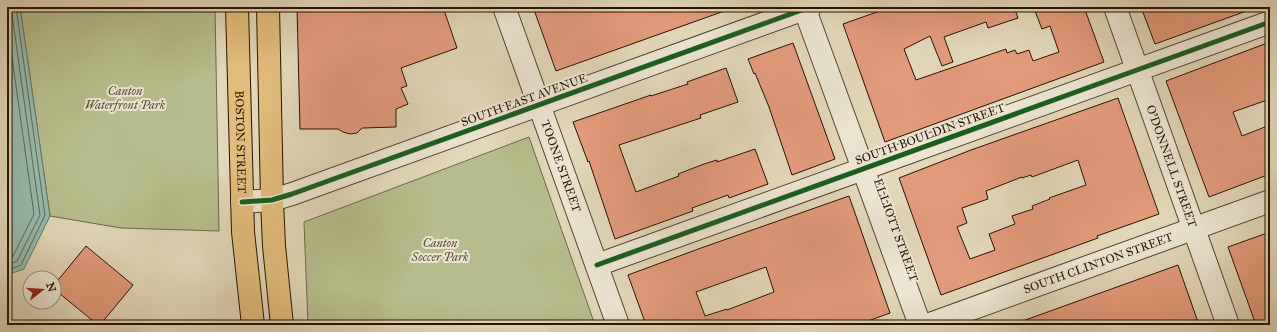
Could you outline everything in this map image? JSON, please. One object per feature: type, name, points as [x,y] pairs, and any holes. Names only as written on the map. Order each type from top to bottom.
[{"type":"main road","name":"BOSTON STREET","points":[[237,7],[242,202],[248,284],[253,325]]},
{"type":"main road","points":[[268,7],[274,246],[282,325]]},
{"type":"street","name":"TOONE STREET","points":[[504,7],[618,325]]},
{"type":"street","name":"O'DONNELL STREET","points":[[1115,7],[1228,325]]},
{"type":"street","name":"SOUTH EAST AVENUE","points":[[242,202],[272,200],[292,194],[807,8]]},
{"type":"street","name":"ELLIOTT STREET","points":[[807,8],[920,325]]},
{"type":"street","name":"SOUTH BOULDIN STREET","points":[[596,265],[1270,22]]},
{"type":"street","name":"SOUTH CLINTON STREET","points":[[926,325],[1270,201]]},
{"type":"green space","name":"Canton Waterfront Park","points":[[20,7],[215,7],[219,231],[121,228],[50,216]]},
{"type":"green space","name":"Canton Soccer Park","points":[[529,137],[595,325],[308,325],[304,222]]},
{"type":"water","points":[[7,7],[20,7],[50,216],[24,269],[7,275]]},
{"type":"building","points":[[297,7],[443,7],[457,48],[401,68],[407,86],[401,88],[408,104],[396,109],[396,127],[362,128],[357,133],[350,134],[338,129],[300,129]]},
{"type":"building","points":[[533,7],[729,7],[730,9],[556,71]]},
{"type":"building","points":[[891,7],[1014,7],[1018,18],[988,28],[986,22],[944,37],[953,62],[942,66],[930,36],[904,49],[916,80],[1006,49],[1007,53],[1015,50],[1017,54],[1029,50],[1033,61],[1059,52],[1050,26],[1042,29],[1035,11],[1047,7],[1084,7],[1104,62],[885,142],[843,24]]},
{"type":"building","points":[[1141,7],[1252,7],[1252,9],[1155,44]]},
{"type":"building","points":[[1270,42],[1270,99],[1233,112],[1242,136],[1270,125],[1270,174],[1209,197],[1166,81]]},
{"type":"building","points":[[793,43],[835,159],[792,175],[769,107],[748,59]]},
{"type":"building","points":[[726,68],[738,102],[700,115],[701,118],[619,145],[636,192],[679,176],[678,174],[704,164],[717,160],[717,162],[755,149],[768,184],[729,198],[728,195],[692,208],[693,211],[615,239],[589,161],[588,162],[573,122],[688,84],[687,82]]},
{"type":"building","points":[[1118,98],[1159,214],[1097,236],[1098,238],[941,295],[899,178],[971,150]],"holes":[[[1078,160],[1086,185],[1049,198],[1050,199],[1032,206],[1033,209],[1012,216],[1015,224],[989,234],[995,250],[970,259],[957,227],[967,223],[962,208],[988,199],[986,191],[1022,177],[1031,175],[1032,177]]]},
{"type":"building","points":[[849,196],[890,313],[857,325],[646,325],[628,275]],"holes":[[[766,267],[774,292],[727,310],[705,316],[696,292]]]},
{"type":"building","points":[[1270,232],[1270,325],[1256,325],[1228,247]]},
{"type":"building","points":[[86,246],[133,285],[100,325],[98,325],[62,296],[62,275]]},
{"type":"building","points":[[1178,265],[1199,325],[1017,325],[1017,323]]},
{"type":"cycle path","points":[[242,202],[272,200],[292,194],[810,7]]},
{"type":"cycle path","points":[[597,265],[1270,22]]}]
